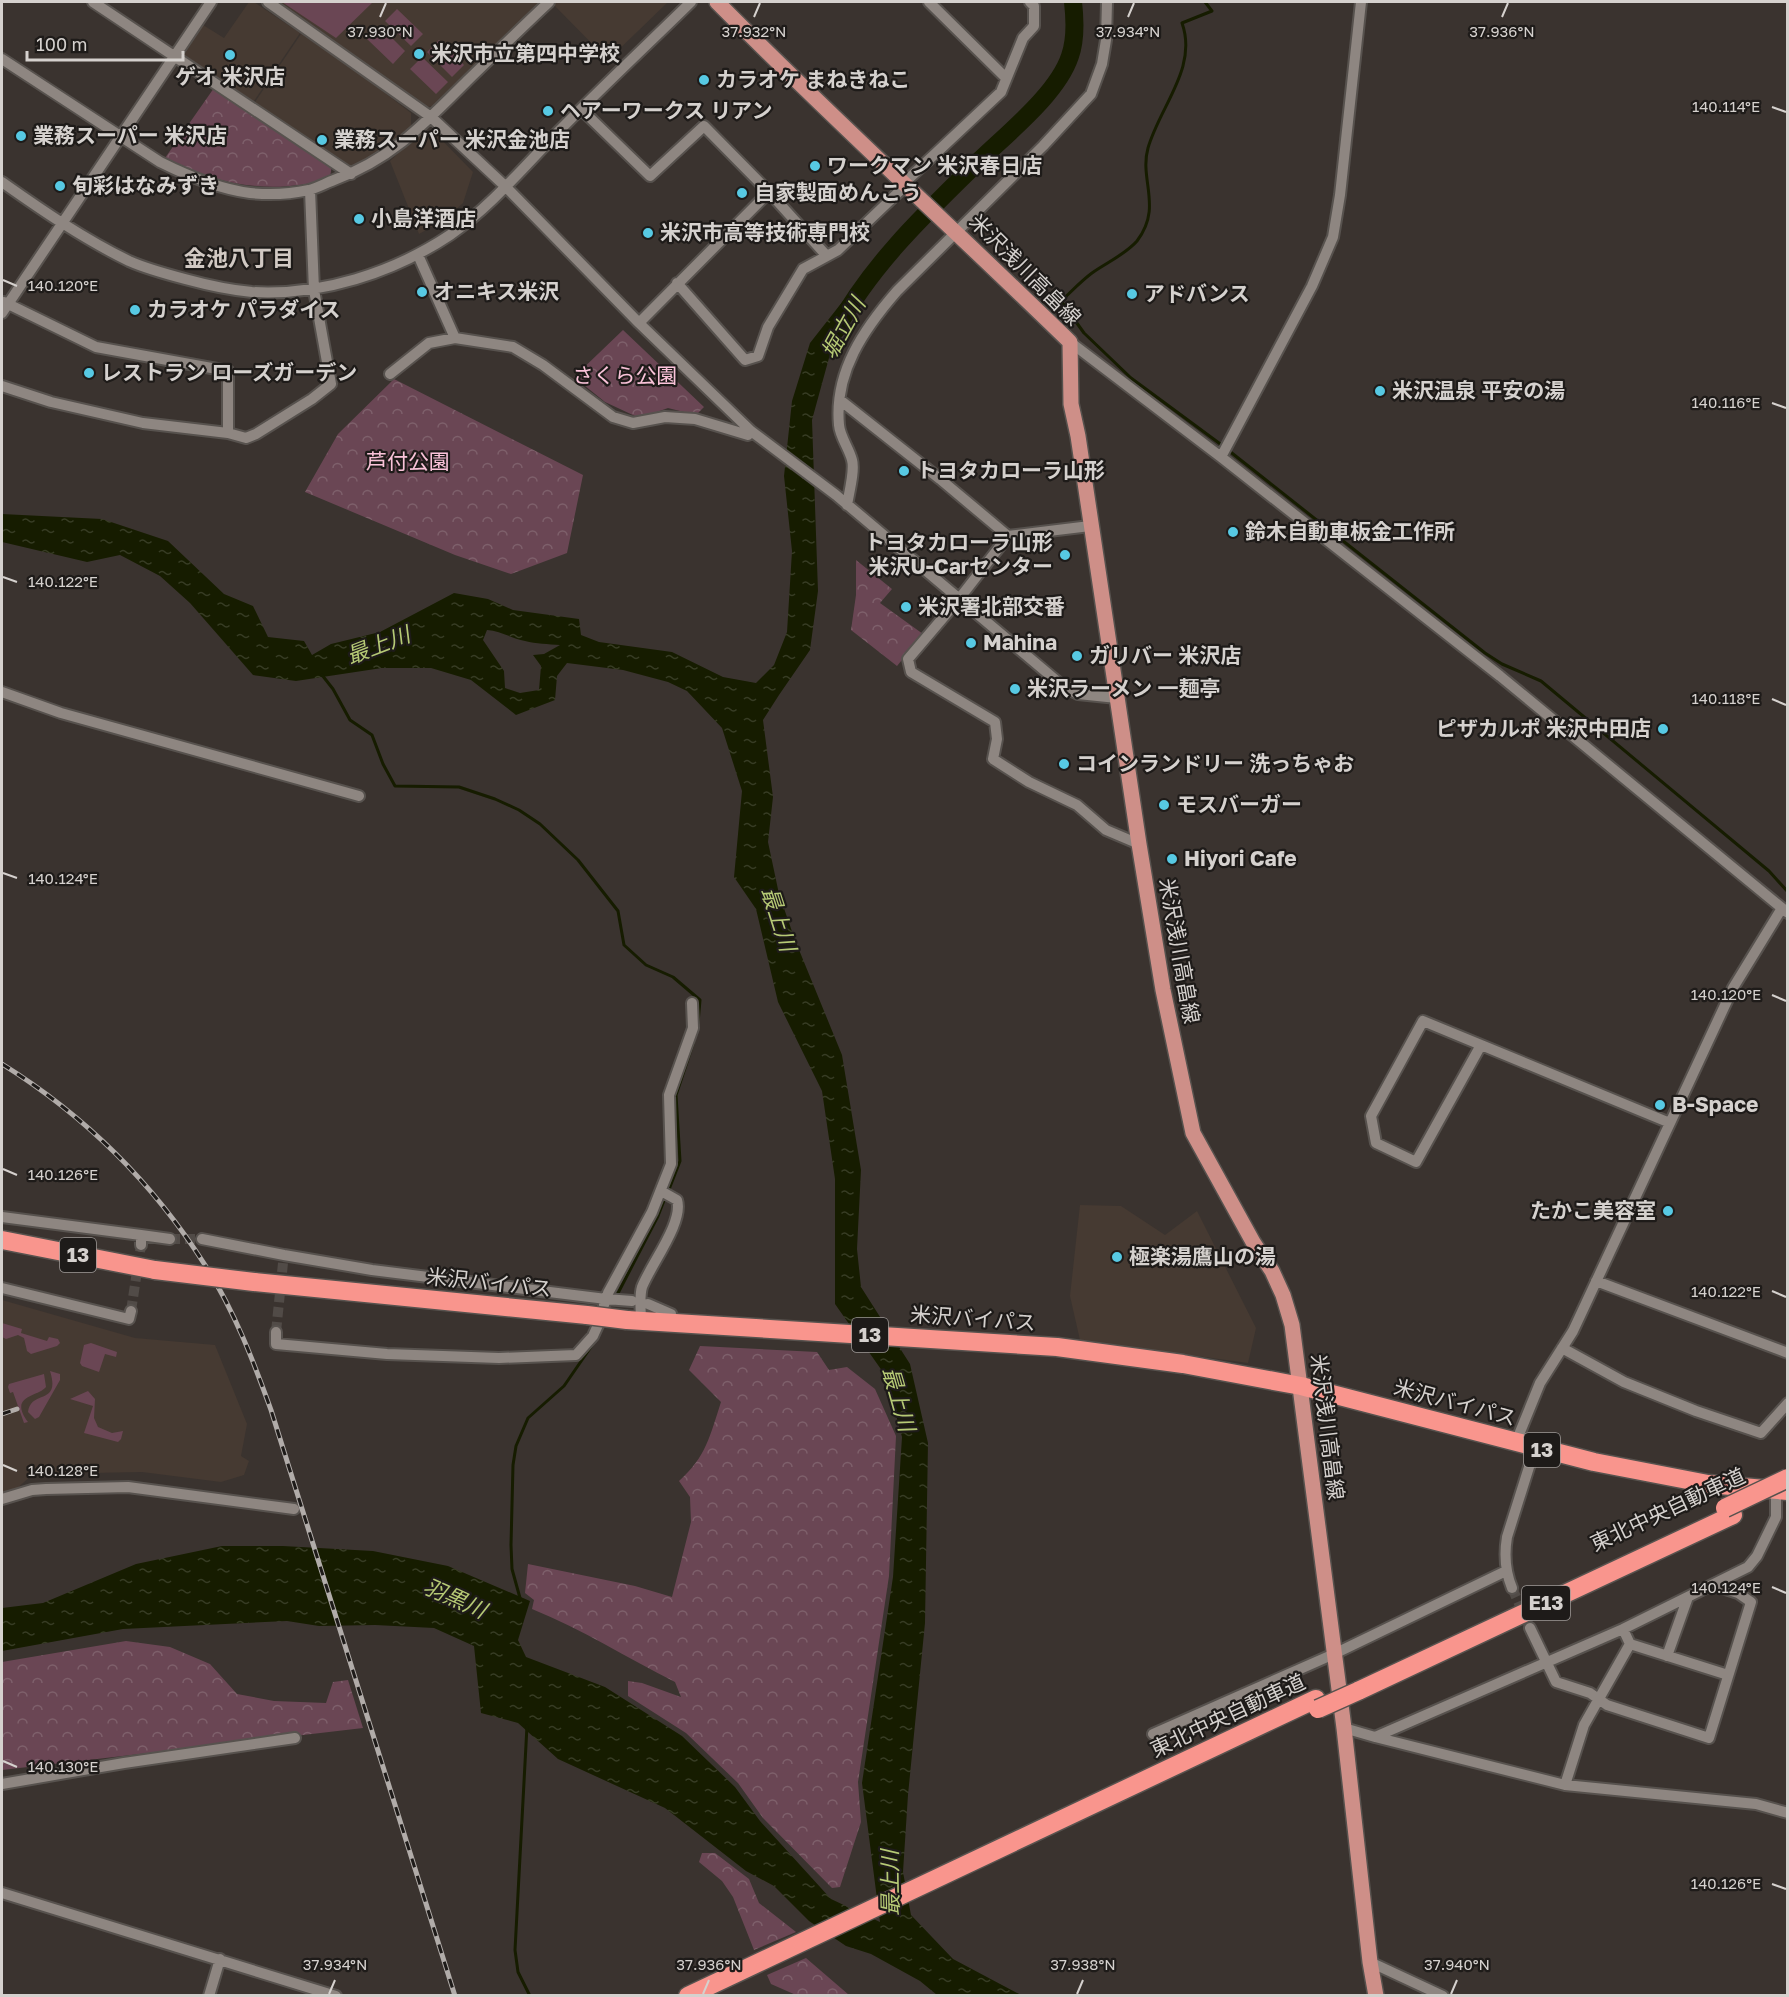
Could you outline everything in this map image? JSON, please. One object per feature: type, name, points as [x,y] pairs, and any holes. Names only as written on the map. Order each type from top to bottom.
[{"type":"highway","name":"米沢バイパス","points":[[2,1240],[155,1270],[254,1282],[596,1317],[639,1315],[676,1322],[1057,1347],[1193,1365],[1301,1386],[1594,1462],[1708,1484],[1785,1487]]},
{"type":"highway","name":"東北中央自動車道","points":[[688,1995],[1785,1487]]},
{"type":"highway","name":"東北中央自動車道","points":[[706,1995],[1059,1825]]},
{"type":"main road","name":"米沢浅川高畠線","points":[[717,2],[809,94],[953,228],[1070,342],[1071,404],[1078,436],[1139,844],[1163,990],[1193,1133],[1278,1284],[1292,1324],[1344,1728],[1370,1962],[1376,1995]]},
{"type":"street","points":[[93,2],[351,174]]},
{"type":"street","points":[[211,2],[4,306],[96,347],[228,371],[228,433]]},
{"type":"street","points":[[268,2],[431,117],[505,186],[639,323],[751,431],[836,495],[1064,687],[1078,694],[1117,698]]},
{"type":"street","points":[[2,59],[160,162],[185,174],[227,188],[250,193],[278,194],[310,190],[351,174],[381,158],[431,117],[549,2]]},
{"type":"street","points":[[2,182],[62,224],[130,261],[180,278],[228,289],[254,292],[314,290],[377,273],[418,255],[451,234],[474,216],[691,2]]},
{"type":"street","points":[[677,283],[745,360],[758,356],[768,327],[803,269],[838,250],[1000,93],[1023,38],[1034,26],[1034,6],[1030,2]]},
{"type":"street","points":[[847,505],[853,462],[839,427],[840,400],[849,361],[861,336],[875,316],[953,228],[1091,94],[1102,64],[1106,40],[1107,2]]},
{"type":"street","points":[[1221,457],[1312,286],[1333,237],[1340,195],[1360,2]]},
{"type":"street","points":[[935,3],[1006,78]]},
{"type":"street","points":[[581,109],[650,176],[704,126],[769,192],[826,255]]},
{"type":"street","points":[[2,386],[51,402],[144,423],[228,433],[246,438],[312,399],[331,384],[314,290],[310,190]]},
{"type":"street","points":[[639,323],[769,192]]},
{"type":"street","points":[[418,255],[455,338]]},
{"type":"street","points":[[390,374],[429,343],[455,338],[513,347],[543,364],[613,417],[633,423],[665,417],[694,419],[748,435],[751,431]]},
{"type":"street","points":[[1070,342],[1221,457],[1500,676],[1785,910],[1733,988],[1573,1331],[1540,1383],[1516,1442]]},
{"type":"street","points":[[840,400],[1008,536]]},
{"type":"street","points":[[1090,526],[1008,536],[908,659],[911,672],[995,722],[997,739],[993,759],[1029,782],[1077,805],[1106,830],[1139,844]]},
{"type":"street","points":[[2,692],[61,713],[359,796]]},
{"type":"street","points":[[276,1332],[276,1344],[387,1354],[499,1358],[576,1355],[593,1336],[596,1317],[609,1299],[608,1293],[652,1212],[666,1193],[673,1156],[669,1095],[693,1028],[692,1003]]},
{"type":"street","points":[[1481,1045],[1416,1162],[1376,1143],[1371,1116],[1424,1021],[1670,1123]]},
{"type":"street","points":[[639,1315],[641,1289],[662,1246],[673,1230],[680,1208],[677,1200],[666,1193]]},
{"type":"street","points":[[2,1217],[141,1240],[170,1239]]},
{"type":"street","points":[[202,1239],[284,1259],[629,1301]]},
{"type":"street","points":[[1596,1281],[1788,1353]]},
{"type":"street","points":[[2,1288],[129,1318],[130,1311]]},
{"type":"street","points":[[1562,1348],[1624,1382],[1696,1412],[1761,1432],[1788,1403]]},
{"type":"street","points":[[1512,1588],[1506,1571],[1507,1537],[1535,1448]]},
{"type":"street","points":[[2,1499],[32,1490],[128,1487],[294,1509]]},
{"type":"street","points":[[1375,1737],[1623,1629],[1753,1564],[1776,1517],[1785,1487]]},
{"type":"street","points":[[1153,1734],[1334,1654],[1506,1571]]},
{"type":"street","points":[[1530,1628],[1556,1682],[1590,1693],[1607,1705],[1709,1738],[1751,1602],[1738,1593],[1713,1585]]},
{"type":"street","points":[[1667,1656],[1688,1597]]},
{"type":"street","points":[[1623,1629],[1630,1644],[1728,1674]]},
{"type":"street","points":[[1565,1785],[1584,1725],[1630,1644]]},
{"type":"street","points":[[1344,1728],[1565,1785],[1756,1804],[1788,1813]]},
{"type":"street","points":[[2,1784],[124,1763],[295,1738]]},
{"type":"street","points":[[2,1893],[336,1995]]},
{"type":"street","points":[[209,1995],[220,1959]]},
{"type":"street","points":[[1370,1962],[1443,1995]]},
{"type":"shaded area","name":"ゲオ 米沢店","points":[[249,2],[254,2],[300,33],[252,104],[182,58],[203,25],[224,38]]},
{"type":"shaded area","name":"米沢市立第四中学校","points":[[275,2],[542,2],[435,106],[425,107]]},
{"type":"shaded area","points":[[668,2],[608,60],[552,3]]},
{"type":"shaded area","points":[[301,34],[351,67],[411,113],[411,129],[398,142],[349,171],[253,105]]},
{"type":"shaded area","points":[[421,131],[434,132],[473,172],[463,203],[444,220],[419,234],[390,161]]},
{"type":"shaded area","points":[[1080,1205],[1121,1206],[1165,1235],[1197,1211],[1256,1328],[1248,1363],[1080,1340],[1070,1296]]},
{"type":"shaded area","points":[[2,1300],[135,1338],[215,1345],[247,1424],[241,1456],[249,1461],[244,1475],[221,1482],[142,1472],[33,1474],[14,1491],[2,1495]]},
{"type":"green space","points":[[282,2],[373,2],[336,38]]},
{"type":"green space","points":[[397,9],[423,34],[411,46],[385,21]]},
{"type":"green space","points":[[380,26],[405,51],[393,64],[367,39]]},
{"type":"green space","points":[[439,40],[464,65],[452,77],[427,52]]},
{"type":"green space","points":[[422,57],[448,82],[436,94],[410,69]]},
{"type":"green space","points":[[214,88],[332,164],[330,178],[287,186],[246,185],[205,175],[165,158]]},
{"type":"green space","name":"さくら公園","points":[[623,330],[704,407],[696,415],[668,408],[651,414],[635,416],[605,402],[574,377]]},
{"type":"green space","name":"芦付公園","points":[[394,379],[583,475],[567,553],[511,574],[455,555],[305,492],[338,434]]},
{"type":"green space","points":[[856,560],[892,589],[880,603],[923,634],[897,666],[851,630],[856,595]]},
{"type":"green space","points":[[2,1323],[22,1329],[21,1333],[47,1341],[49,1337],[58,1339],[60,1343],[31,1354],[27,1351],[24,1338],[18,1335],[6,1339],[2,1337]]},
{"type":"green space","points":[[91,1343],[117,1352],[116,1357],[105,1354],[99,1372],[82,1366],[80,1363],[84,1345]]},
{"type":"green space","points":[[700,1346],[817,1352],[829,1370],[847,1367],[875,1389],[896,1436],[889,1576],[858,1782],[861,1822],[840,1887],[832,1888],[763,1818],[738,1783],[686,1733],[628,1696],[628,1681],[642,1683],[681,1697],[675,1682],[587,1635],[532,1609],[534,1600],[525,1593],[528,1564],[635,1586],[672,1597],[691,1522],[690,1497],[679,1481],[701,1454],[710,1436],[721,1402],[689,1370]]},
{"type":"green space","points":[[50,1371],[60,1374],[60,1380],[39,1417],[35,1419],[28,1412],[30,1405],[52,1389]]},
{"type":"green space","points":[[44,1374],[46,1387],[23,1402],[21,1407],[28,1422],[24,1423],[13,1392],[10,1393],[9,1384]]},
{"type":"green space","points":[[88,1391],[95,1399],[94,1418],[98,1427],[112,1433],[123,1431],[118,1442],[84,1433],[93,1406],[70,1399]]},
{"type":"green space","points":[[126,1641],[170,1647],[210,1664],[237,1694],[274,1701],[326,1703],[333,1682],[348,1680],[363,1728],[2,1770],[2,1662]]},
{"type":"green space","points":[[702,1853],[715,1853],[749,1879],[759,1903],[796,1932],[754,1950],[733,1897],[722,1881],[699,1862]]},
{"type":"green space","points":[[806,1958],[849,1995],[796,1995],[771,1984],[767,1975]]},
{"type":"water","points":[[861,278],[832,347],[812,420],[818,591],[810,650],[763,720],[773,797],[768,842],[779,894],[795,940],[842,1055],[861,1170],[857,1249],[861,1287],[910,1364],[928,1443],[925,1623],[903,1872],[911,1915],[953,1959],[1021,1995],[937,1995],[920,1981],[871,1954],[846,1946],[809,1921],[774,1886],[746,1871],[665,1808],[558,1759],[518,1723],[481,1713],[474,1646],[434,1628],[375,1625],[319,1626],[287,1621],[123,1629],[2,1651],[2,1608],[43,1603],[136,1564],[222,1546],[283,1546],[373,1551],[448,1566],[530,1601],[518,1640],[526,1657],[605,1687],[682,1736],[735,1787],[760,1821],[831,1899],[880,1922],[862,1783],[893,1577],[902,1437],[885,1375],[835,1304],[835,1179],[822,1091],[778,1002],[756,909],[734,877],[742,791],[722,728],[687,691],[668,682],[623,670],[567,663],[557,676],[555,700],[516,715],[471,680],[431,668],[382,668],[296,681],[253,675],[190,603],[160,576],[120,555],[87,562],[2,542],[2,514],[102,519],[168,541],[224,594],[253,606],[268,637],[304,641],[312,655],[331,644],[380,632],[454,593],[488,599],[513,610],[579,619],[581,635],[599,642],[672,652],[723,677],[756,683],[774,665],[787,632],[792,551],[784,476],[792,401],[810,343]],"holes":[[[487,630],[529,642],[560,645],[544,654],[533,655],[541,666],[539,690],[520,693],[505,688],[504,671],[483,640]]]},
{"type":"waterway","name":"堀立川","points":[[836,330],[866,283],[902,239],[941,198],[1032,111],[1055,84],[1064,70],[1072,49],[1073,2]]},
{"type":"waterway","points":[[1205,2],[1212,11],[1182,23],[1186,40],[1181,71],[1148,148],[1146,171],[1150,205],[1145,229],[1132,246],[1088,276],[1061,301],[1084,333],[1131,378],[1223,446]]},
{"type":"waterway","points":[[1228,450],[1485,653],[1502,664],[1541,681],[1769,871],[1788,892]]},
{"type":"waterway","points":[[322,675],[333,689],[350,720],[372,735],[383,764],[395,786],[459,787],[495,799],[519,810],[540,824],[578,860],[618,911],[624,945],[646,965],[673,977],[700,1000],[698,1023]]},
{"type":"waterway","points":[[668,1192],[680,1161],[676,1095],[693,1044]]},
{"type":"waterway","points":[[616,1297],[665,1198]]},
{"type":"waterway","points":[[520,1598],[512,1569],[511,1545],[513,1465],[516,1446],[528,1418],[564,1386],[595,1341]]},
{"type":"waterway","points":[[527,1726],[515,1950],[518,1972],[530,1996]]},
{"type":"tunnel","points":[[170,1239],[202,1239]]},
{"type":"tunnel","points":[[131,1311],[141,1245]]},
{"type":"tunnel","points":[[276,1332],[283,1263]]},
{"type":"tunnel","points":[[1512,1588],[1530,1628]]},
{"type":"railway","points":[[2,1064],[61,1105],[89,1128],[140,1179],[185,1235],[234,1317],[271,1410],[455,1996]]},
{"type":"railway","points":[[2,1414],[17,1409]]},
{"type":"place","name":"米沢市立第四中学校","points":[[419,54]]},
{"type":"place","name":"ゲオ 米沢店","points":[[230,55]]},
{"type":"place","name":"カラオケ まねきねこ","points":[[704,80]]},
{"type":"place","name":"ヘアーワークス リアン","points":[[548,111]]},
{"type":"place","name":"業務スーパー 米沢店","points":[[21,136]]},
{"type":"place","name":"業務スーパー 米沢金池店","points":[[322,140]]},
{"type":"place","name":"ワークマン 米沢春日店","points":[[815,166]]},
{"type":"place","name":"旬彩はなみずき","points":[[60,186]]},
{"type":"place","name":"自家製面めんこう","points":[[742,193]]},
{"type":"place","name":"小島洋酒店","points":[[359,219]]},
{"type":"place","name":"米沢市高等技術専門校","points":[[648,233]]},
{"type":"place","name":"オニキス米沢","points":[[422,292]]},
{"type":"place","name":"アドバンス","points":[[1132,294]]},
{"type":"place","name":"カラオケ パラダイス","points":[[135,310]]},
{"type":"place","name":"レストラン ローズガーデン","points":[[89,373]]},
{"type":"place","name":"米沢温泉 平安の湯","points":[[1380,391]]},
{"type":"place","name":"トヨタカローラ山形","points":[[904,471]]},
{"type":"place","name":"鈴木自動車板金工作所","points":[[1233,532]]},
{"type":"place","name":"トヨタカローラ山形 米沢U-Carセンター","points":[[1065,555]]},
{"type":"place","name":"米沢署北部交番","points":[[906,607]]},
{"type":"place","name":"Mahina","points":[[971,643]]},
{"type":"place","name":"ガリバー 米沢店","points":[[1077,656]]},
{"type":"place","name":"米沢ラーメン 一麺亭","points":[[1015,689]]},
{"type":"place","name":"ピザカルポ 米沢中田店","points":[[1663,729]]},
{"type":"place","name":"コインランドリー 洗っちゃお","points":[[1064,764]]},
{"type":"place","name":"モスバーガー","points":[[1164,805]]},
{"type":"place","name":"Hiyori Cafe","points":[[1172,859]]},
{"type":"place","name":"B-Space","points":[[1660,1105]]},
{"type":"place","name":"たかこ美容室","points":[[1668,1211]]},
{"type":"place","name":"極楽湯鷹山の湯","points":[[1117,1257]]},
{"type":"district","name":"金池八丁目","points":[[239,258]]},
{"type":"water label","name":"最上川","points":[[378,645]]},
{"type":"water label","name":"最上川","points":[[779,919]]},
{"type":"water label","name":"最上川","points":[[899,1399]]},
{"type":"water label","name":"羽黒川","points":[[455,1598]]},
{"type":"water label","name":"最上川","points":[[890,1883]]}]
